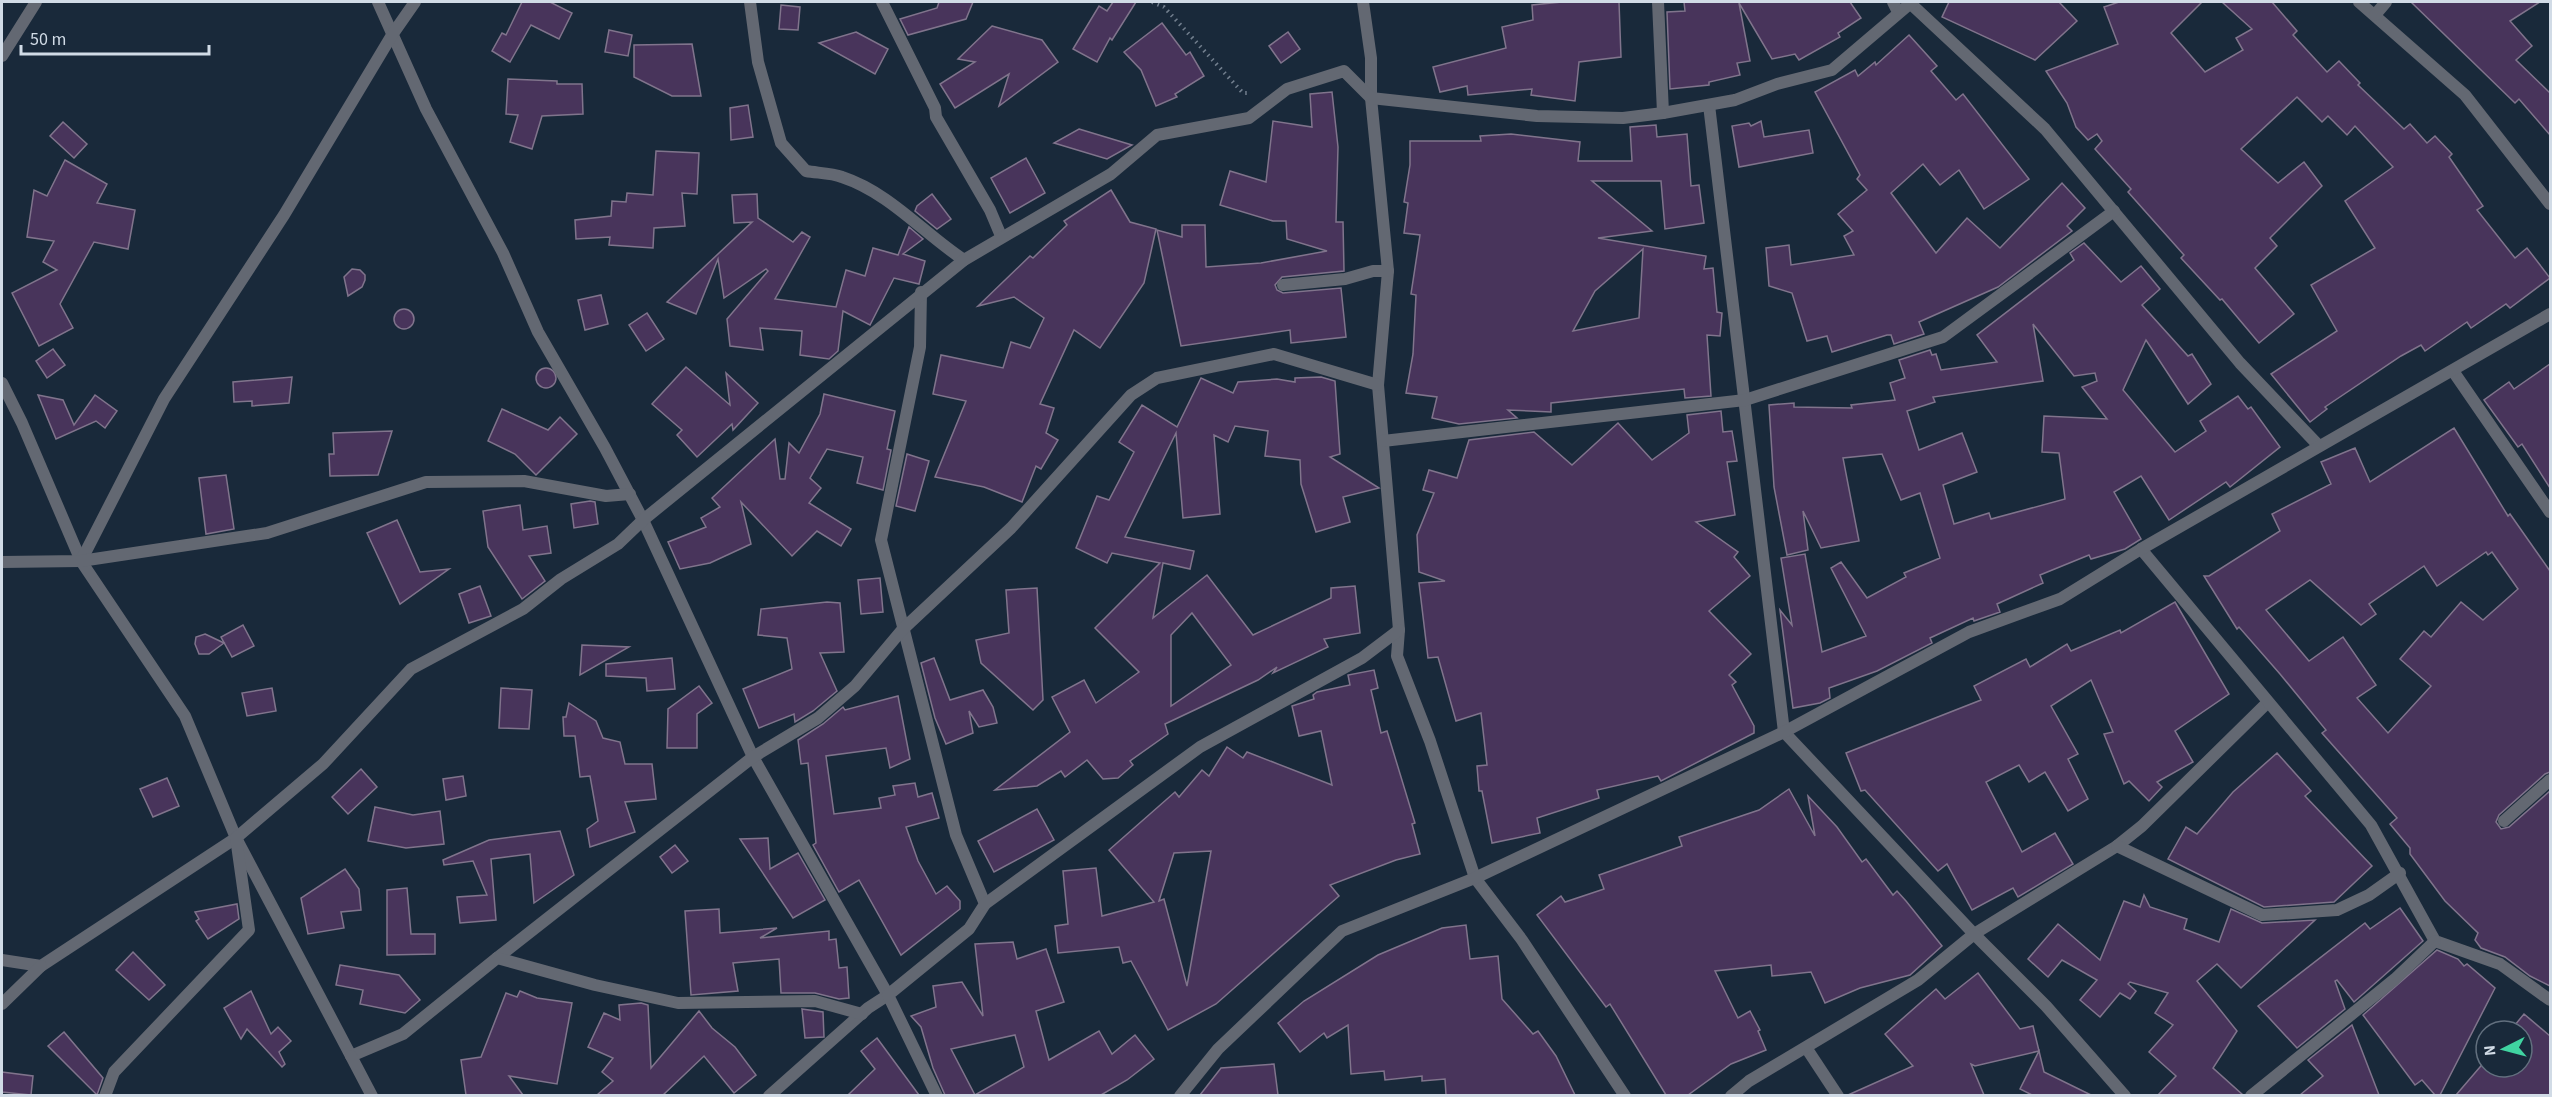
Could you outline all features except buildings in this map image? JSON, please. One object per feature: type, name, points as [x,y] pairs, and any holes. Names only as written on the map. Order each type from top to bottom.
[{"type":"street","points":[[2,56],[36,2]]},
{"type":"street","points":[[378,2],[426,109],[504,253],[538,332],[643,520],[753,757],[888,995],[937,1095]]},
{"type":"street","points":[[81,561],[164,399],[284,215],[392,35],[415,2]]},
{"type":"street","points":[[750,2],[758,62],[781,143],[806,171],[842,176],[902,209],[940,244],[964,260]]},
{"type":"street","points":[[882,2],[935,108],[936,117],[990,210],[1001,236]]},
{"type":"street","points":[[1363,2],[1371,58],[1371,98],[1388,271],[1378,385],[1399,630],[1397,656],[1430,741],[1474,878],[1522,940],[1625,1095]]},
{"type":"street","points":[[1658,2],[1663,113]]},
{"type":"street","points":[[2,1004],[41,966],[237,838],[323,764],[411,669],[524,609],[561,579],[618,544],[643,520],[921,292],[964,260],[1001,236],[1111,174],[1157,135],[1248,118],[1287,89],[1344,71],[1371,98],[1537,116],[1623,118],[1735,100],[1777,84],[1832,70],[1896,7],[1911,2],[2045,129],[2240,363],[2319,447]]},
{"type":"street","points":[[2359,2],[2465,95],[2550,204]]},
{"type":"street","points":[[2375,15],[2386,2]]},
{"type":"street","points":[[1709,105],[1784,732],[1974,934],[2046,1006],[2125,1095]]},
{"type":"street","points":[[1383,441],[1744,400],[1943,337],[2114,211]]},
{"type":"street","points":[[1283,285],[1345,279],[1373,271],[1388,271]]},
{"type":"street","points":[[921,292],[920,347],[881,540],[902,630],[956,835],[985,904]]},
{"type":"street","points":[[1180,1095],[1218,1049],[1342,931],[1474,878],[1784,732],[1969,632],[2060,599],[2141,549],[2550,314]]},
{"type":"street","points":[[351,1056],[403,1034],[753,757],[818,718],[855,686],[902,630],[1011,528],[1131,394],[1157,378],[1274,354],[1378,385]]},
{"type":"street","points":[[2453,371],[2550,512]]},
{"type":"street","points":[[2,383],[22,423],[81,561],[185,716],[237,838],[372,1095]]},
{"type":"street","points":[[2,562],[81,561],[267,533],[426,482],[524,481],[606,496],[630,494]]},
{"type":"street","points":[[2141,549],[2371,825],[2400,873],[2435,941],[2500,964],[2550,1000]]},
{"type":"street","points":[[769,1095],[862,1014],[969,929],[985,904],[1200,747],[1362,658],[1399,630]]},
{"type":"street","points":[[1731,1095],[1749,1081],[1807,1049],[1918,980],[1974,934],[2117,846],[2142,826],[2267,703]]},
{"type":"street","points":[[2504,821],[2550,780]]},
{"type":"street","points":[[105,1095],[114,1072],[249,930],[237,838]]},
{"type":"street","points":[[2117,846],[2262,915],[2337,910],[2369,895],[2400,873]]},
{"type":"street","points":[[2251,1095],[2395,979],[2435,941]]},
{"type":"street","points":[[497,958],[595,985],[678,1003],[815,1001],[862,1014]]},
{"type":"street","points":[[2,960],[41,966]]},
{"type":"street","points":[[1807,1049],[1838,1095]]},
{"type":"path","points":[[1152,2],[1164,8],[1243,93],[1254,92]]}]
